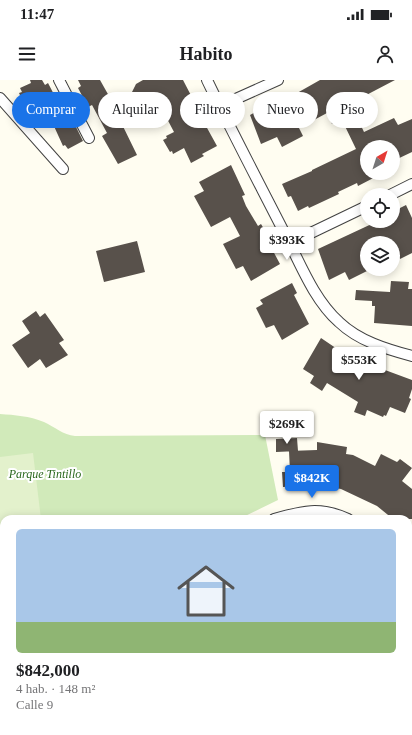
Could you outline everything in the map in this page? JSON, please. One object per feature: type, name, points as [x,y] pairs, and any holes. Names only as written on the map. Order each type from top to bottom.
[{"type":"street","points":[[59,80],[89,138]]},
{"type":"street","points":[[207,80],[213,92]]},
{"type":"street","points":[[245,95],[278,80]]},
{"type":"street","points":[[0,98],[63,169]]},
{"type":"street","points":[[231,128],[290,243],[316,292],[327,309],[339,322],[356,335],[378,346],[412,356]]},
{"type":"street","points":[[400,190],[412,184]]},
{"type":"street","points":[[290,243],[360,209]]},
{"type":"street","points":[[288,515],[306,510],[324,511],[336,515]]},
{"type":"green space","name":"Parque Tintillo","points":[[0,414],[33,418],[75,436],[265,435],[278,500],[247,515],[0,515]]},
{"type":"green space","points":[[33,453],[41,515],[0,515],[0,457]]},
{"type":"building","points":[[30,80],[42,80],[45,85],[48,83],[53,92],[22,92],[20,88],[31,83]]},
{"type":"building","points":[[78,80],[100,80],[107,92],[98,92],[98,116],[92,105],[90,106],[90,92],[80,92],[78,88],[81,86]]},
{"type":"building","points":[[143,80],[183,80],[189,92],[180,92],[180,128],[207,128],[217,146],[202,154],[204,156],[191,163],[184,148],[173,154],[172,151],[170,152],[163,140],[167,138],[166,136],[174,132],[172,128],[172,92],[132,92],[136,84]]},
{"type":"building","points":[[320,80],[395,80],[372,92],[326,92],[326,114],[318,118],[318,92],[299,92]]},
{"type":"building","points":[[253,113],[253,123],[250,115]]},
{"type":"building","points":[[394,118],[398,125],[412,119],[412,152],[400,158],[400,140],[360,140],[360,180],[370,180],[358,186],[357,183],[338,192],[339,194],[309,208],[308,206],[298,211],[291,196],[288,197],[282,184],[356,149],[346,128],[362,128],[364,132],[373,128],[378,128],[378,125]]},
{"type":"building","points":[[55,128],[76,128],[83,141],[68,149],[65,145],[63,146]]},
{"type":"building","points":[[104,128],[124,128],[137,155],[118,164],[102,136],[107,133]]},
{"type":"building","points":[[255,128],[299,128],[303,136],[282,147],[277,137],[261,144]]},
{"type":"building","points":[[231,165],[245,195],[242,196],[246,206],[258,226],[261,224],[267,234],[265,236],[280,264],[251,281],[243,266],[236,269],[223,244],[240,236],[230,217],[211,227],[194,196],[204,191],[199,182]]},
{"type":"building","points":[[406,205],[412,218],[412,253],[400,259],[400,236],[360,236],[360,274],[349,280],[345,272],[329,280],[318,249],[363,228],[400,228],[400,208]]},
{"type":"building","points":[[137,241],[145,272],[104,282],[96,251]]},
{"type":"building","points":[[391,281],[409,282],[408,289],[412,289],[412,326],[374,323],[375,306],[372,306],[372,301],[355,300],[356,290],[390,292]]},
{"type":"building","points":[[292,283],[297,293],[294,295],[309,324],[282,340],[274,325],[266,328],[256,308],[263,304],[260,300]]},
{"type":"building","points":[[36,311],[40,317],[45,313],[64,340],[59,343],[68,355],[46,368],[40,359],[28,368],[12,345],[30,333],[22,321]]},
{"type":"building","points":[[321,338],[349,357],[348,358],[371,371],[374,363],[385,368],[385,370],[412,380],[412,389],[409,398],[411,399],[405,413],[390,407],[386,416],[384,415],[383,417],[367,410],[365,416],[354,412],[358,402],[327,383],[322,391],[310,383],[314,376],[303,369]]},
{"type":"building","points":[[297,438],[298,451],[276,452],[276,439]]},
{"type":"building","points":[[317,442],[347,447],[346,454],[353,455],[375,466],[381,454],[397,462],[400,459],[412,468],[402,481],[412,489],[412,515],[388,515],[377,506],[341,489],[320,485],[283,487],[282,472],[290,472],[289,451],[317,450]]}]
